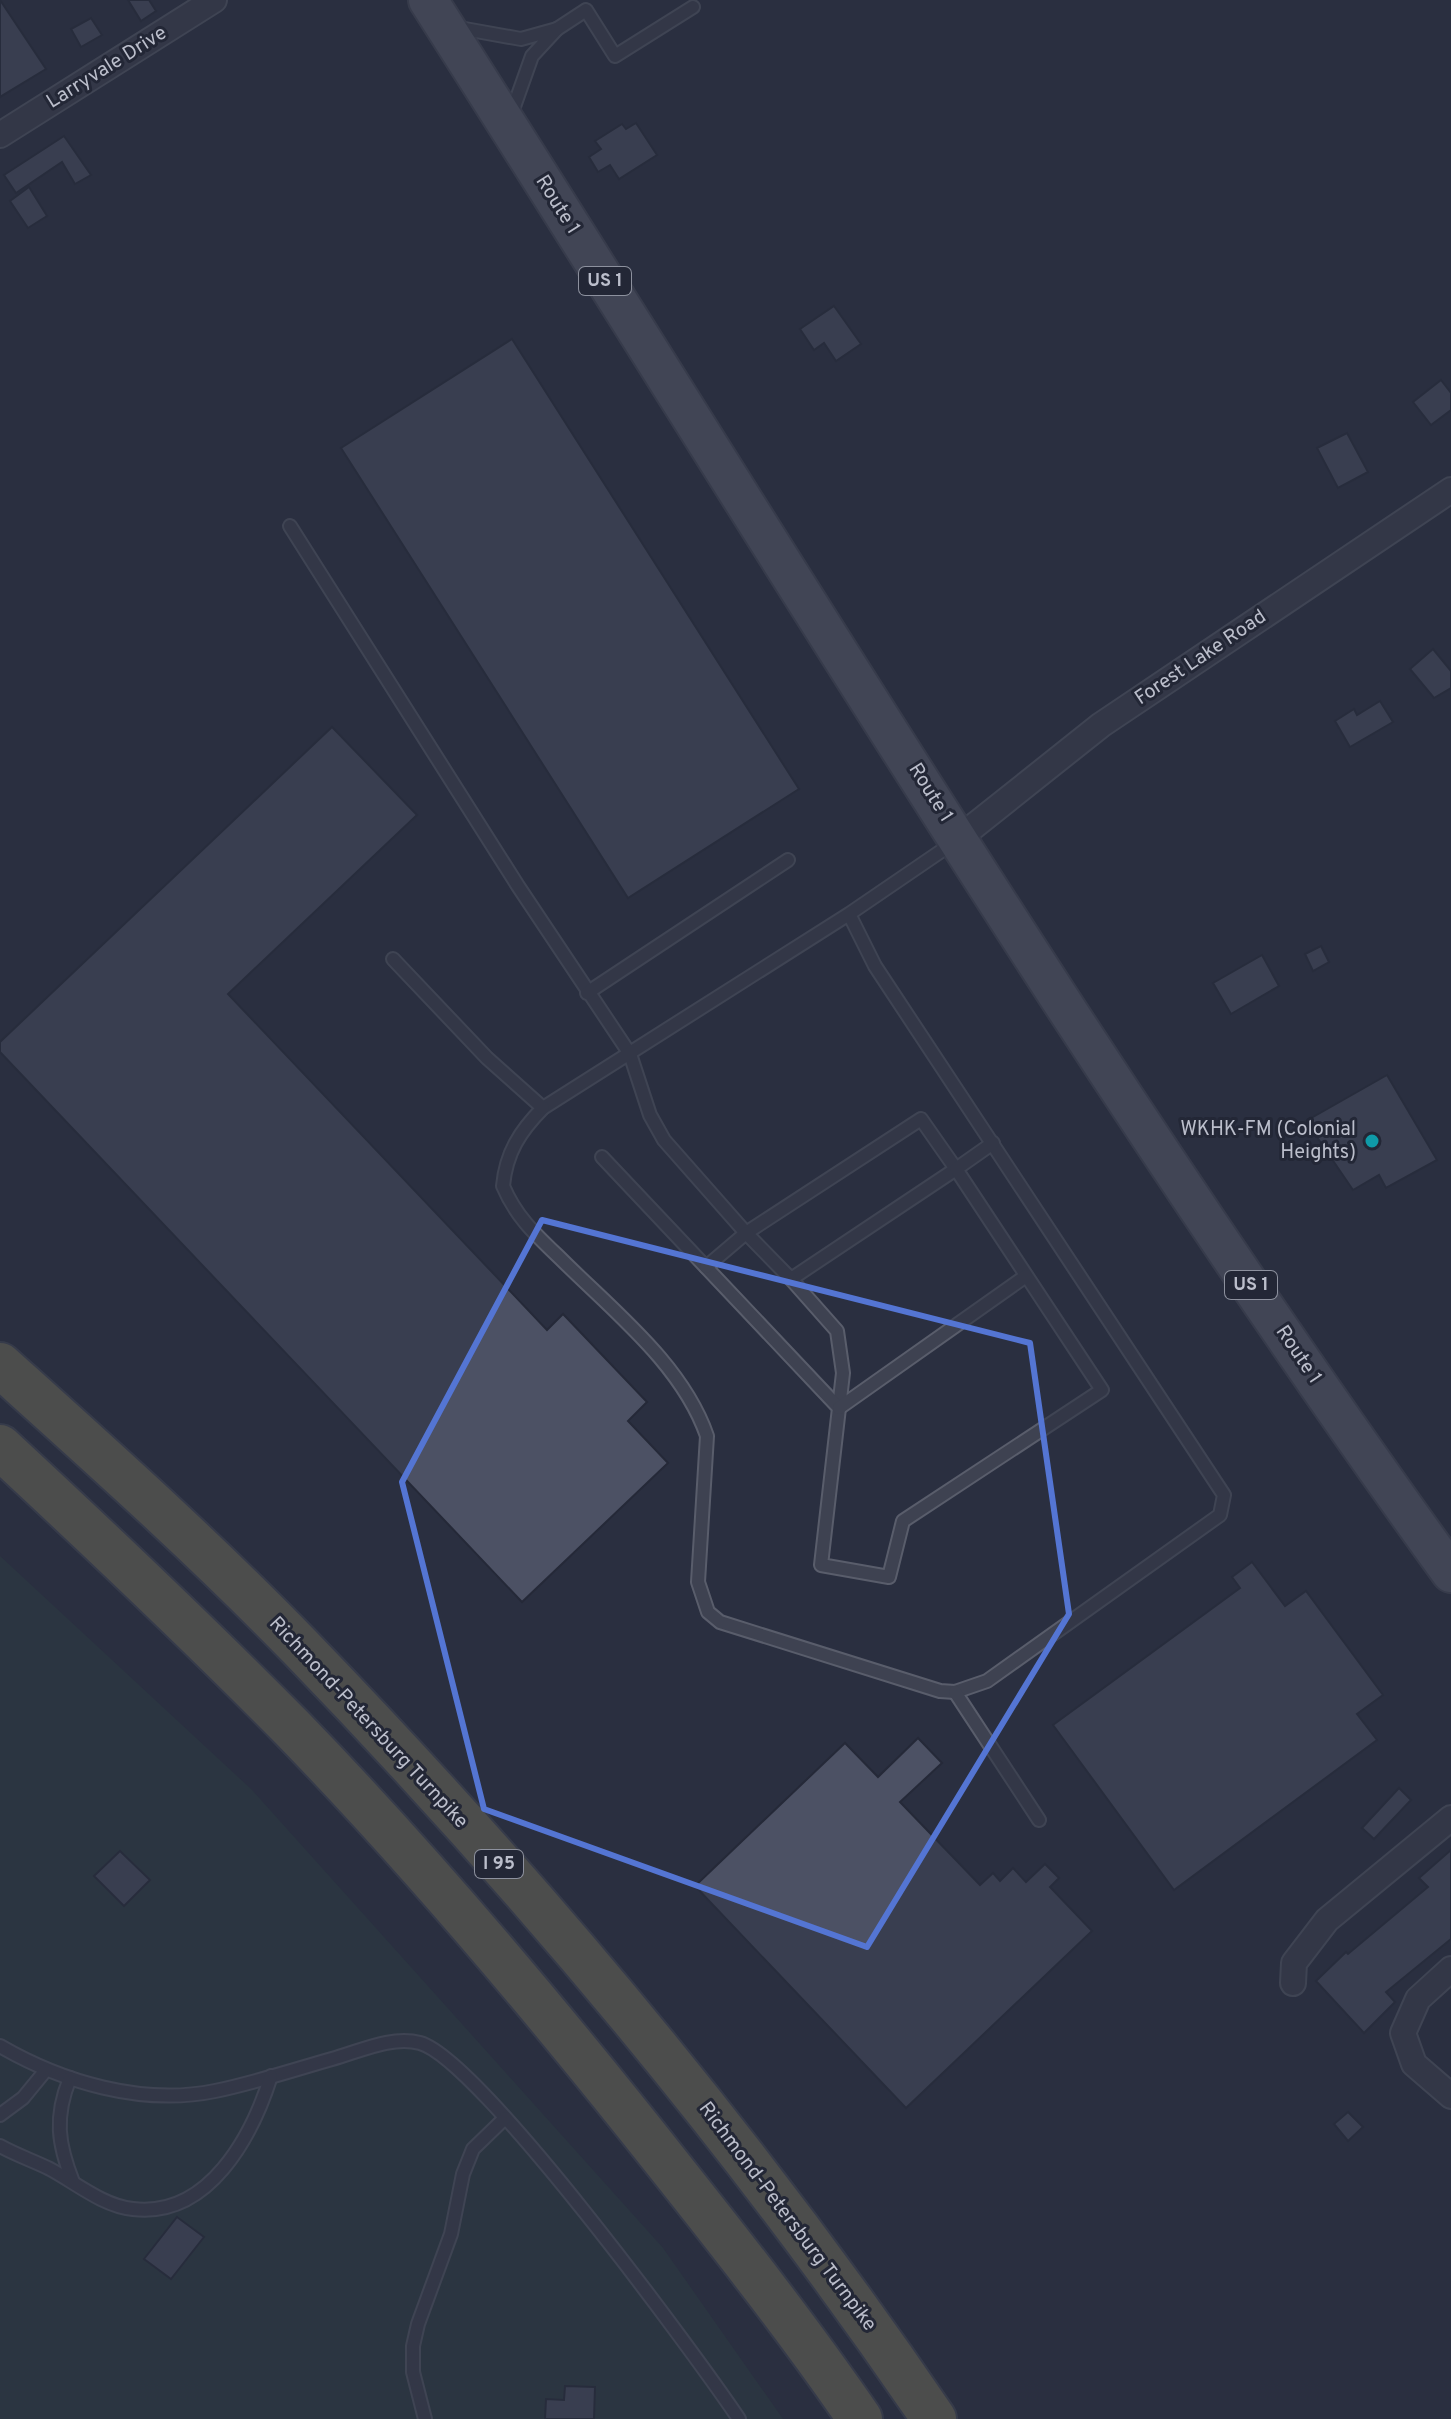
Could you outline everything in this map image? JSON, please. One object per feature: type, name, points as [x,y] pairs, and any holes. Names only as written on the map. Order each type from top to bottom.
[{"type":"highway","name":"Richmond-Petersburg Turnpike","points":[[0,1365],[154,1504],[433,1790],[588,1965],[769,2188],[934,2419]]},
{"type":"highway","points":[[0,1447],[132,1569],[261,1698],[401,1847],[603,2082],[748,2265],[860,2419]]},
{"type":"main road","name":"Route 1","points":[[436,12],[1156,1145],[1345,1426],[1451,1573]]},
{"type":"street","name":"Larryvale Drive","points":[[0,135],[214,0]]},
{"type":"street","name":"Forest Lake Road","points":[[959,838],[1101,725],[1451,490]]},
{"type":"street","points":[[1293,1983],[1294,1963],[1327,1920],[1451,1818]]},
{"type":"street","points":[[1451,1969],[1418,1999],[1403,2033],[1414,2064],[1451,2096]]},
{"type":"lane","points":[[508,126],[520,82],[532,56],[557,29],[586,10],[615,56],[693,7]]},
{"type":"lane","points":[[436,12],[521,39],[557,29]]},
{"type":"lane","points":[[290,526],[587,993],[630,1054],[650,1115],[664,1140],[746,1233],[837,1331],[843,1373],[821,1565],[889,1577],[903,1521],[1102,1390],[921,1119],[746,1233],[706,1267]]},
{"type":"lane","points":[[849,914],[875,966],[1220,1487],[1224,1506],[1220,1515],[987,1681],[955,1692],[940,1691],[720,1622],[708,1612],[698,1582],[707,1436],[701,1419],[687,1391],[646,1344],[522,1222],[503,1186],[511,1149],[523,1128],[543,1108],[849,914],[959,838]]},
{"type":"lane","points":[[587,993],[788,860]]},
{"type":"lane","points":[[393,959],[487,1058],[543,1108]]},
{"type":"lane","points":[[791,1279],[993,1143]]},
{"type":"lane","points":[[602,1157],[839,1408]]},
{"type":"lane","points":[[839,1408],[1026,1276]]},
{"type":"lane","points":[[955,1692],[1039,1820]]},
{"type":"lane","points":[[0,2046],[46,2070],[70,2078],[152,2094],[191,2094],[271,2076],[399,2040],[419,2042],[450,2059],[505,2118],[602,2236],[739,2419]]},
{"type":"lane","points":[[0,2115],[23,2098],[46,2070]]},
{"type":"lane","points":[[0,2146],[102,2199],[132,2209],[159,2208],[189,2197],[213,2181],[259,2115],[271,2076]]},
{"type":"lane","points":[[70,2078],[60,2102],[57,2126],[60,2151],[73,2182]]},
{"type":"lane","points":[[425,2419],[413,2372],[413,2346],[418,2324],[451,2234],[463,2174],[473,2149],[505,2118]]},
{"type":"highlighted area","points":[[542,1220],[1030,1343],[1069,1614],[867,1947],[484,1809],[402,1482]]},
{"type":"shaded area","points":[[0,1556],[252,1790],[663,2248],[783,2419],[0,2419]]},
{"type":"building","points":[[0,0],[46,69],[0,97]]},
{"type":"building","points":[[128,0],[149,0],[156,11],[141,21]]},
{"type":"building","points":[[91,18],[102,35],[81,47],[71,29]]},
{"type":"building","points":[[636,123],[657,155],[619,179],[610,165],[598,172],[589,157],[601,149],[595,141],[622,124],[626,129]]},
{"type":"building","points":[[64,136],[91,175],[75,184],[62,162],[16,193],[4,175]]},
{"type":"building","points":[[29,187],[47,216],[28,228],[10,201]]},
{"type":"building","points":[[834,306],[861,344],[836,361],[824,343],[814,350],[800,329]]},
{"type":"building","points":[[512,339],[799,789],[628,898],[341,448]]},
{"type":"building","points":[[1441,380],[1451,393],[1451,410],[1431,425],[1413,402]]},
{"type":"building","points":[[1347,433],[1368,472],[1338,488],[1317,448]]},
{"type":"building","points":[[1433,649],[1451,671],[1451,688],[1434,698],[1410,669]]},
{"type":"building","points":[[1380,701],[1393,722],[1350,747],[1335,721],[1354,709],[1357,715]]},
{"type":"building","points":[[332,727],[417,815],[228,994],[547,1330],[563,1314],[647,1402],[628,1421],[668,1463],[522,1602],[0,1052],[0,1042]]},
{"type":"building","points":[[1321,946],[1329,962],[1313,971],[1305,954]]},
{"type":"building","points":[[1262,955],[1279,986],[1231,1014],[1213,983]]},
{"type":"building","name":"WKHK-FM (Colonial Heights)","points":[[1387,1075],[1437,1160],[1386,1188],[1379,1175],[1353,1190],[1306,1121]]},
{"type":"building","points":[[1252,1562],[1285,1606],[1306,1591],[1383,1695],[1357,1714],[1377,1740],[1174,1890],[1053,1725],[1240,1588],[1232,1577]]},
{"type":"building","points":[[918,1738],[942,1763],[900,1802],[980,1885],[993,1873],[1000,1881],[1013,1868],[1026,1882],[1045,1864],[1059,1878],[1050,1887],[1092,1931],[906,2108],[695,1886],[845,1743],[878,1777]]},
{"type":"building","points":[[1399,1788],[1411,1800],[1374,1839],[1362,1828]]},
{"type":"building","points":[[1451,1850],[1451,1939],[1386,1992],[1395,2002],[1364,2033],[1316,1981],[1346,1952],[1348,1954],[1428,1887],[1419,1878]]},
{"type":"building","points":[[120,1851],[150,1880],[124,1906],[94,1876]]},
{"type":"building","points":[[1348,2112],[1363,2127],[1348,2141],[1334,2124]]},
{"type":"building","points":[[177,2217],[204,2237],[171,2279],[144,2259]]},
{"type":"building","points":[[565,2386],[595,2387],[594,2419],[545,2419],[546,2399],[564,2400]]},
{"type":"place","name":"WKHK-FM (Colonial Heights)","points":[[1372,1141]]}]
